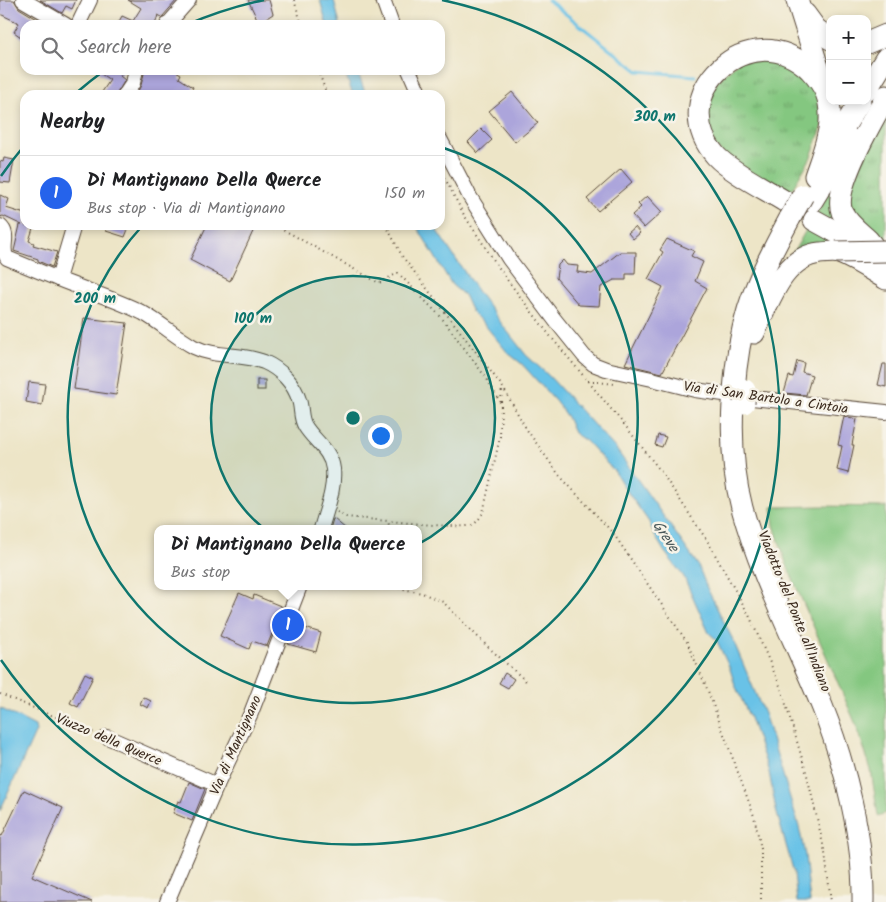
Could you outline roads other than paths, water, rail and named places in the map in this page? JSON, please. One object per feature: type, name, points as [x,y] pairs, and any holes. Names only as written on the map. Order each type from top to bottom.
[{"type":"highway","points":[[798,2],[816,29],[826,36]]},
{"type":"highway","points":[[798,2],[829,103],[830,122],[815,176]]},
{"type":"highway","points":[[871,41],[886,35]]},
{"type":"highway","points":[[822,83],[803,64],[790,55],[776,51],[757,51],[741,54],[725,63],[710,79],[700,108],[701,127],[704,137],[717,157],[725,165],[856,244],[881,249]]},
{"type":"highway","points":[[871,82],[886,58]]},
{"type":"highway","name":"Viadotto del Ponte all'Indiano","points":[[874,902],[867,825],[854,764],[846,737],[762,534],[747,469],[737,360],[748,310],[772,251],[886,80]]},
{"type":"highway","points":[[881,249],[855,229],[846,218],[841,208],[841,194],[852,161],[886,96]]},
{"type":"highway","name":"Viadotto del Ponte all'Indiano","points":[[858,105],[815,176],[766,294],[754,333],[732,447],[742,508],[763,569],[818,696],[836,746],[852,805],[859,850],[863,902]]},
{"type":"highway","points":[[754,333],[782,276],[798,260],[813,254],[881,249]]},
{"type":"highway","points":[[836,252],[852,259],[886,280]]},
{"type":"street","points":[[23,0],[57,20]]},
{"type":"street","points":[[80,20],[90,0]]},
{"type":"street","points":[[171,20],[188,0]]},
{"type":"street","points":[[383,0],[390,20]]},
{"type":"street","points":[[128,90],[136,75]]},
{"type":"street","points":[[411,75],[418,90]]},
{"type":"street","name":"Via di San Bartolo a Cintoia","points":[[445,149],[489,230],[529,286],[589,361],[606,369],[695,390],[741,397],[886,412]]},
{"type":"street","points":[[0,226],[6,234],[4,254],[7,258],[140,312],[192,346],[204,351],[264,362],[276,369],[288,380],[300,401],[303,423],[330,457],[333,468],[330,499],[322,525]]},
{"type":"street","points":[[58,279],[73,230]]},
{"type":"street","name":"Via di Mantignano","points":[[167,902],[217,785],[251,713],[298,590]]},
{"type":"street","name":"Viuzzo della Querce","points":[[107,737],[217,785]]},
{"type":"water","points":[[320,0],[334,0],[339,20],[326,20]]},
{"type":"water","points":[[346,75],[359,75],[364,90],[351,90]]},
{"type":"water","name":"Greve","points":[[419,230],[436,230],[478,292],[526,355],[549,376],[616,449],[698,565],[707,588],[733,640],[765,716],[799,827],[805,855],[810,902],[797,902],[794,873],[776,810],[769,772],[730,669],[716,639],[709,633],[684,577],[664,551],[649,522],[615,472],[586,441],[574,433],[567,417],[556,402],[522,364],[508,353],[472,312],[464,295],[452,285]]},
{"type":"water","points":[[0,708],[35,726],[36,731],[0,811]]},
{"type":"waterway","points":[[548,0],[638,71],[695,76]]},
{"type":"place","name":"Di Mantignano Della Querce","points":[[288,625]]}]
